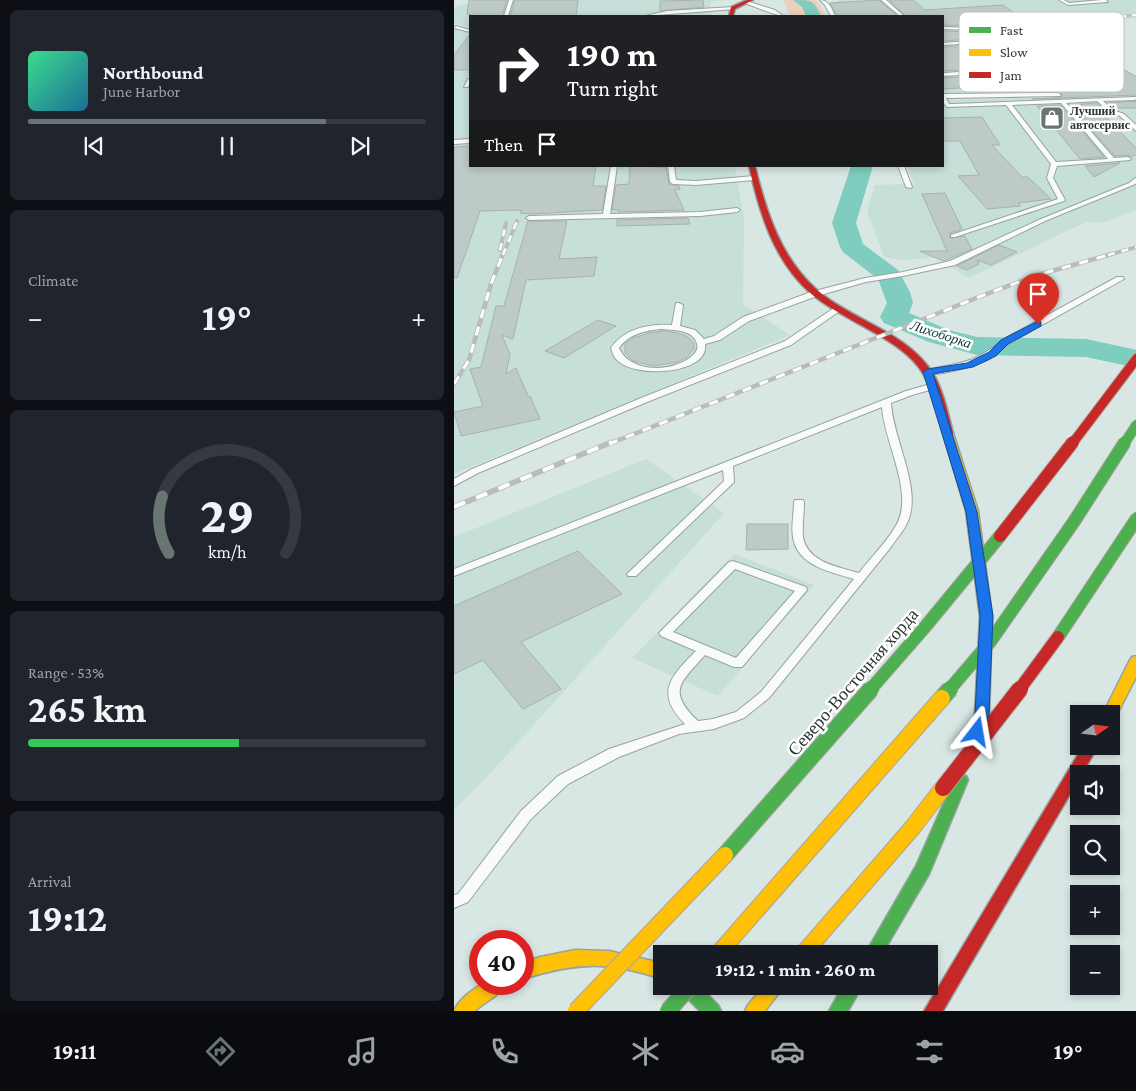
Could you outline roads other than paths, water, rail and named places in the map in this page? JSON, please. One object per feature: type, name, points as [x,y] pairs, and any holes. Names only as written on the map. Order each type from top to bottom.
[{"type":"main road","points":[[732,12],[749,1]]},
{"type":"main road","points":[[753,172],[760,208],[773,241],[792,269],[814,294],[837,310],[884,335],[909,351],[928,372],[934,386],[972,512],[986,616],[982,714],[960,785],[923,869],[878,945]]},
{"type":"main road","name":"Северо-Восточная хорда","points":[[576,1011],[745,834],[925,626],[1027,504],[1136,358]]},
{"type":"main road","points":[[726,945],[860,794],[990,642],[1075,520],[1136,424]]},
{"type":"main road","points":[[811,945],[913,827],[1042,661],[1126,537],[1136,518]]},
{"type":"main road","points":[[1114,705],[1136,660]]},
{"type":"main road","points":[[933,1011],[1086,755]]},
{"type":"main road","points":[[534,967],[557,960],[585,956],[621,958],[653,968]]},
{"type":"main road","points":[[463,1011],[480,995]]},
{"type":"main road","points":[[668,1011],[681,995]]},
{"type":"main road","points":[[697,995],[712,1011]]},
{"type":"main road","points":[[754,1011],[767,995]]},
{"type":"main road","points":[[838,1011],[848,995]]},
{"type":"lane","points":[[506,15],[511,0]]},
{"type":"lane","points":[[823,0],[833,15]]},
{"type":"lane","points":[[883,0],[901,15]]},
{"type":"lane","points":[[1061,0],[1068,4],[1106,2],[1103,0]]},
{"type":"lane","points":[[749,1],[779,15]]},
{"type":"lane","points":[[652,15],[667,12],[732,12]]},
{"type":"lane","points":[[944,28],[959,29]]},
{"type":"lane","points":[[455,29],[469,32]]},
{"type":"lane","points":[[944,34],[953,34]]},
{"type":"lane","points":[[944,44],[959,43]]},
{"type":"lane","points":[[944,75],[959,74]]},
{"type":"lane","points":[[466,86],[469,82]]},
{"type":"lane","points":[[944,96],[1136,95]]},
{"type":"lane","points":[[944,98],[947,105],[952,106],[1099,100],[1136,95]]},
{"type":"lane","points":[[1099,100],[1112,111],[1122,115],[1136,130]]},
{"type":"lane","points":[[1062,101],[1112,160]]},
{"type":"lane","points":[[1008,104],[1054,164]]},
{"type":"lane","points":[[454,142],[469,141]]},
{"type":"lane","points":[[1054,164],[1128,158]]},
{"type":"lane","points":[[953,236],[1062,200],[1050,178],[1054,164]]},
{"type":"lane","points":[[606,216],[614,167]]},
{"type":"lane","points":[[671,167],[673,182],[696,183],[753,172]]},
{"type":"lane","points":[[901,167],[909,187]]},
{"type":"lane","points":[[702,342],[717,338],[746,319],[814,294],[865,280],[952,263],[1043,220],[1131,184],[1136,178]]},
{"type":"lane","points":[[529,218],[700,214],[737,210]]},
{"type":"lane","points":[[928,372],[970,365],[992,354],[1005,342],[1120,279]]},
{"type":"lane","points":[[676,328],[679,305]]},
{"type":"lane","points":[[454,483],[644,400],[788,343],[837,310]]},
{"type":"lane","points":[[660,326],[676,328],[693,333],[702,342],[702,350],[696,358],[669,369],[652,370],[636,368],[623,363],[616,356],[615,348],[620,340],[630,333],[660,326]]},
{"type":"lane","points":[[454,573],[909,393],[934,386]]},
{"type":"lane","points":[[454,902],[463,898],[526,815],[563,780],[614,753],[676,730],[714,724],[740,715],[765,695],[887,545],[904,520],[908,497],[885,417],[886,402]]},
{"type":"lane","points":[[632,574],[729,482],[728,465]]},
{"type":"lane","points":[[799,502],[799,542],[806,553],[815,562],[861,577]]},
{"type":"lane","points":[[733,564],[802,590],[738,664],[704,649],[665,633],[733,564]]},
{"type":"lane","points":[[696,726],[682,715],[675,704],[672,691],[677,678],[704,649]]},
{"type":"waterway","name":"Лихоборка","points":[[800,0],[809,5],[813,15]]},
{"type":"waterway","name":"Лихоборка","points":[[862,167],[844,223],[852,247],[889,275],[900,303],[894,317],[939,336],[977,346],[1086,348],[1137,359]]},
{"type":"railway","points":[[1124,16],[1137,15]]},
{"type":"railway","points":[[503,255],[517,221]]},
{"type":"railway","points":[[500,250],[506,223]]},
{"type":"railway","points":[[1108,255],[1137,247]]},
{"type":"railway","points":[[454,384],[469,360],[491,284],[503,254]]},
{"type":"railway","points":[[609,444],[989,293],[1041,274],[1112,254]]},
{"type":"railway","points":[[454,507],[612,442]]},
{"type":"place","name":"Лучший автосервис","points":[[1052,118]]}]
